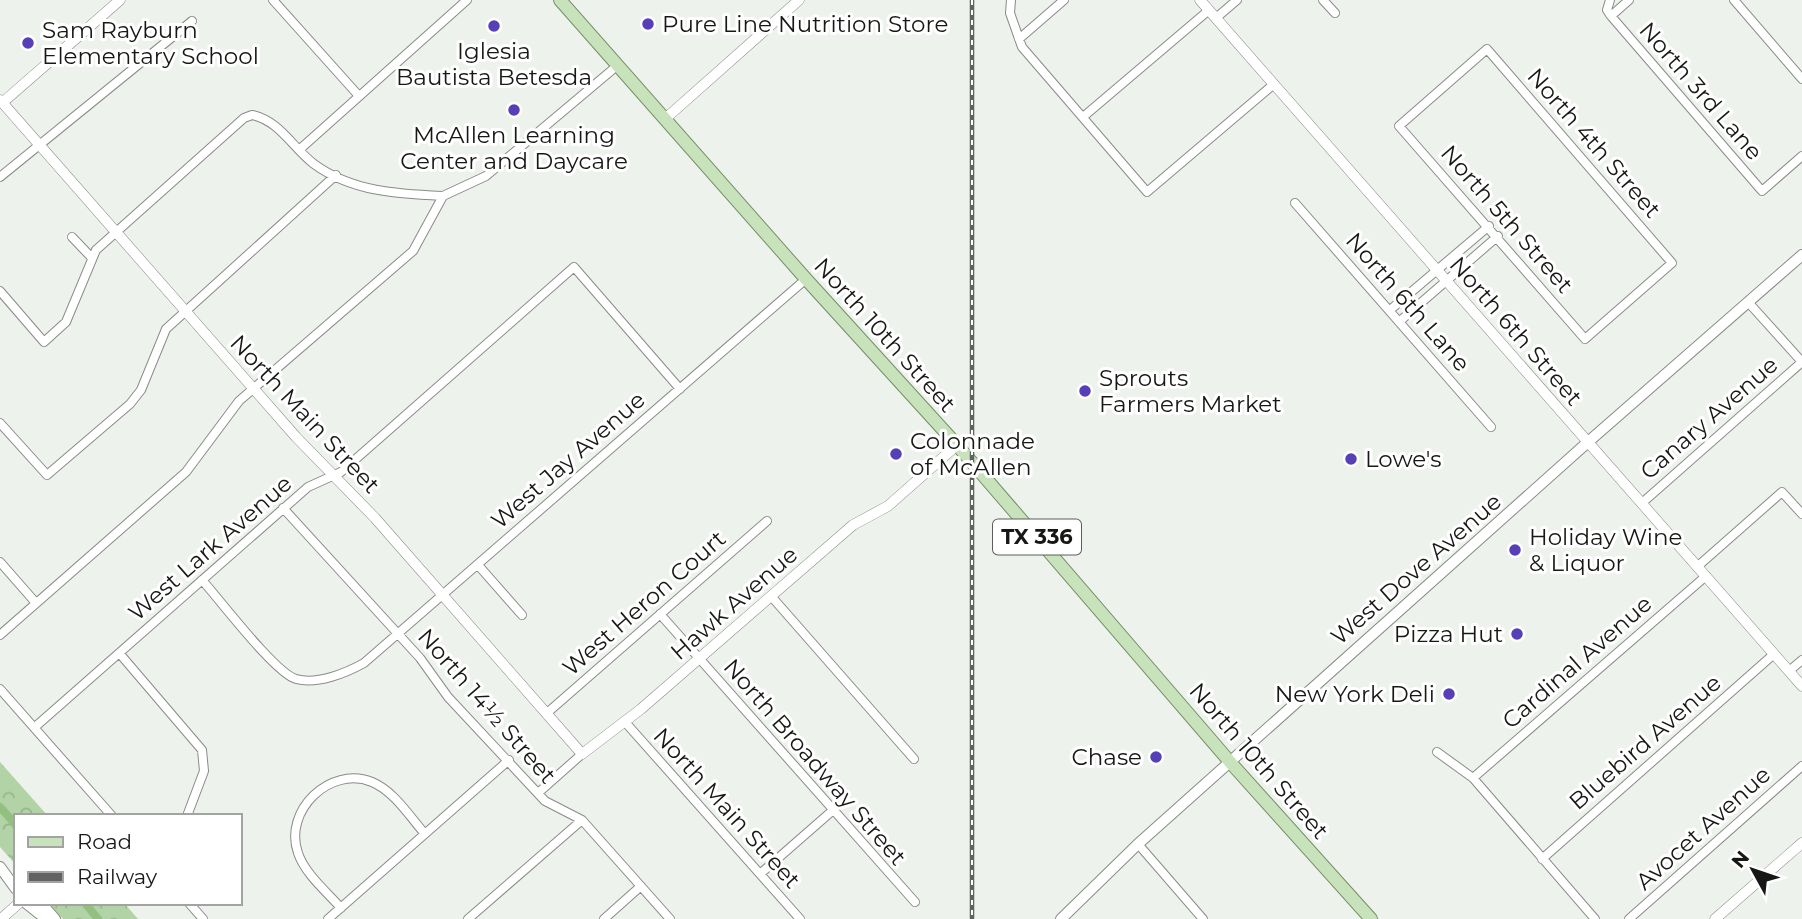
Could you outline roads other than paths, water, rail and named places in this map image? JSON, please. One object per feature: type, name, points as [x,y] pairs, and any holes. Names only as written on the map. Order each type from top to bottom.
[{"type":"main road","name":"North 10th Street","points":[[560,0],[806,279],[957,445],[1230,762],[1371,919]]},
{"type":"main road","name":"West Dove Avenue","points":[[1061,919],[1138,844],[1588,442],[1802,256]]},
{"type":"main road","points":[[0,857],[14,873]]},
{"type":"main road","points":[[0,867],[14,888]]},
{"type":"main road","points":[[0,876],[14,889]]},
{"type":"main road","points":[[25,905],[38,919]]},
{"type":"main road","points":[[26,905],[46,919]]},
{"type":"main road","points":[[43,905],[55,919]]},
{"type":"street","points":[[1,102],[120,0]]},
{"type":"street","points":[[273,0],[359,96]]},
{"type":"street","points":[[299,150],[467,0]]},
{"type":"street","points":[[665,119],[799,0]]},
{"type":"street","points":[[1011,0],[1010,13],[1019,39],[1029,56],[1147,192],[1274,84]]},
{"type":"street","points":[[1019,39],[1065,0]]},
{"type":"street","points":[[1083,117],[1208,7],[1237,0]]},
{"type":"street","points":[[1323,0],[1335,13]]},
{"type":"street","points":[[1610,0],[1607,9],[1611,16],[1629,0]]},
{"type":"street","points":[[1734,0],[1802,79]]},
{"type":"street","name":"North 6th Street","points":[[1208,7],[1802,686]]},
{"type":"street","name":"North 3rd Lane","points":[[1611,16],[1762,191],[1802,156]]},
{"type":"street","points":[[0,177],[192,21]]},
{"type":"street","name":"North 5th Street","points":[[1487,49],[1399,126],[1498,236],[1585,339]]},
{"type":"street","name":"North 4th Street","points":[[1487,49],[1672,263],[1585,339]]},
{"type":"street","points":[[0,291],[44,342],[66,322],[92,258],[115,232],[244,118],[253,115],[272,121],[315,165],[365,188],[443,195],[486,176],[618,65]]},
{"type":"street","name":"North Main Street","points":[[1,102],[582,754]]},
{"type":"street","points":[[0,423],[47,475],[130,404],[141,390],[166,329],[335,175]]},
{"type":"street","points":[[0,635],[186,472],[234,407],[412,251],[443,195]]},
{"type":"street","name":"North 6th Lane","points":[[1295,203],[1491,426]]},
{"type":"street","points":[[1390,310],[1489,226]]},
{"type":"street","points":[[1400,321],[1498,236]]},
{"type":"street","points":[[72,237],[92,258]]},
{"type":"street","name":"West Lark Avenue","points":[[35,727],[283,508],[320,479],[334,476],[574,267],[680,389]]},
{"type":"street","name":"West Jay Avenue","points":[[202,580],[289,676],[314,680],[355,668],[478,565],[806,279]]},
{"type":"street","points":[[1748,302],[1801,362]]},
{"type":"street","name":"Canary Avenue","points":[[1642,503],[1801,362]]},
{"type":"street","name":"Hawk Avenue","points":[[538,793],[582,754],[625,722],[853,525],[888,506],[957,445]]},
{"type":"street","points":[[1698,566],[1783,492],[1802,514]]},
{"type":"street","name":"North 14½ Street","points":[[283,508],[398,634],[448,697],[538,793],[552,807],[582,820],[670,919]]},
{"type":"street","name":"West Heron Court","points":[[547,713],[767,521]]},
{"type":"street","points":[[0,562],[36,603]]},
{"type":"street","points":[[478,565],[522,615]]},
{"type":"street","name":"Cardinal Avenue","points":[[1473,778],[1706,576]]},
{"type":"street","points":[[771,596],[914,759]]},
{"type":"street","name":"North Broadway Street","points":[[660,614],[915,902]]},
{"type":"street","points":[[120,654],[196,740],[205,765],[188,814]]},
{"type":"street","name":"Bluebird Avenue","points":[[1542,859],[1774,654]]},
{"type":"street","points":[[1789,671],[1802,660]]},
{"type":"street","points":[[0,689],[110,814]]},
{"type":"street","name":"North Main Street","points":[[625,722],[800,919]]},
{"type":"street","points":[[1437,752],[1473,778],[1594,919]]},
{"type":"street","points":[[328,919],[509,760]]},
{"type":"street","name":"Avocet Avenue","points":[[1629,919],[1802,766]]},
{"type":"street","points":[[341,908],[304,866],[297,851],[295,824],[311,798],[339,780],[349,778],[371,781],[391,795],[425,834]]},
{"type":"street","points":[[760,874],[832,811]]},
{"type":"street","points":[[468,919],[582,820]]},
{"type":"street","points":[[1716,919],[1802,843]]},
{"type":"street","points":[[1138,844],[1203,919]]},
{"type":"street","points":[[604,919],[641,886]]},
{"type":"street","points":[[1,919],[20,905]]},
{"type":"street","points":[[191,905],[203,919]]},
{"type":"waterway","points":[[0,807],[14,823]]},
{"type":"waterway","points":[[87,905],[98,919]]},
{"type":"railway","points":[[972,0],[972,919]]},
{"type":"place","name":"Pure Line Nutrition Store","points":[[648,24]]},
{"type":"place","name":"Iglesia Bautista Betesda","points":[[494,26]]},
{"type":"place","name":"Sam Rayburn Elementary School","points":[[28,43]]},
{"type":"place","name":"McAllen Learning Center and Daycare","points":[[514,110]]},
{"type":"place","name":"Sprouts Farmers Market","points":[[1085,391]]},
{"type":"place","name":"Colonnade of McAllen","points":[[896,454]]},
{"type":"place","name":"Lowe's","points":[[1351,459]]},
{"type":"place","name":"Holiday Wine & Liquor","points":[[1515,550]]},
{"type":"place","name":"Pizza Hut","points":[[1517,634]]},
{"type":"place","name":"New York Deli","points":[[1449,694]]},
{"type":"place","name":"Chase","points":[[1156,757]]}]
